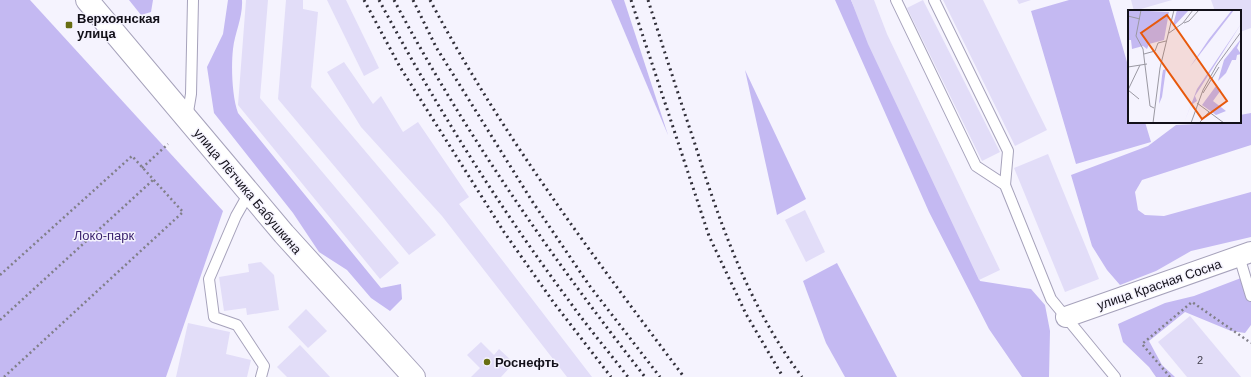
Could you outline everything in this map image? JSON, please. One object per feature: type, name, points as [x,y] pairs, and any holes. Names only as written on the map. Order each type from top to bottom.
[{"type":"main road","name":"улица Лётчика Бабушкина","points":[[87,0],[284,234],[414,377]]},
{"type":"street","name":"улица Красная Сосна","points":[[1066,317],[1245,254]]},
{"type":"lane","points":[[187,118],[191,94],[192,0]]},
{"type":"lane","points":[[896,0],[976,166],[1005,185]]},
{"type":"lane","points":[[934,0],[1008,151],[1005,185],[1051,299],[1115,377]]},
{"type":"lane","points":[[249,193],[236,216],[209,279],[214,316],[237,325],[264,366],[261,377]]},
{"type":"lane","points":[[1245,254],[1251,296]]},
{"type":"path","points":[[142,168],[168,144]]},
{"type":"path","points":[[0,275],[132,156],[183,212],[4,377]]},
{"type":"path","points":[[0,320],[153,180]]},
{"type":"path","points":[[1170,377],[1142,344],[1192,302],[1251,343]]},
{"type":"green space","name":"Локо-парк","points":[[0,0],[30,0],[223,211],[166,377],[0,377]]},
{"type":"green space","points":[[129,0],[153,0],[151,12],[141,15]]},
{"type":"green space","points":[[228,0],[242,0],[233,49],[232,64],[233,90],[238,113],[381,288],[401,284],[402,299],[390,311],[371,298],[347,270],[319,252],[293,213],[214,113],[207,67],[223,34]]},
{"type":"green space","points":[[611,0],[624,0],[668,135]]},
{"type":"green space","points":[[835,0],[851,0],[980,281],[1031,289],[1045,305],[1050,331],[1049,377],[1022,377],[989,329],[929,212]]},
{"type":"green space","points":[[1069,0],[1109,0],[1128,66],[1128,123],[1145,123],[1151,142],[1076,164],[1031,11]]},
{"type":"green space","points":[[745,70],[806,199],[777,215]]},
{"type":"green space","points":[[1251,113],[1251,145],[1142,180],[1135,192],[1138,210],[1145,215],[1164,216],[1251,192],[1251,237],[1191,251],[1156,271],[1120,285],[1107,270],[1092,246],[1071,175],[1148,146],[1176,125],[1241,123],[1241,115]]},
{"type":"green space","points":[[837,263],[897,377],[845,377],[826,343],[803,281]]},
{"type":"green space","points":[[1241,278],[1251,278],[1251,325],[1245,333],[1231,331],[1185,312],[1149,341],[1162,365],[1175,377],[1156,377],[1149,367],[1123,342],[1118,324],[1165,303],[1194,296]]},
{"type":"building","points":[[246,0],[268,0],[260,98],[399,263],[380,279],[238,105]]},
{"type":"building","points":[[286,0],[303,0],[303,9],[318,12],[311,87],[436,235],[409,255],[278,99]]},
{"type":"building","points":[[327,0],[346,0],[379,68],[364,76]]},
{"type":"building","points":[[851,0],[874,0],[887,34],[1000,270],[979,280],[868,44]]},
{"type":"building","points":[[923,0],[1000,152],[982,161],[907,8]]},
{"type":"building","points":[[943,0],[983,0],[1047,130],[1015,146]]},
{"type":"building","points":[[1017,0],[1031,0],[1019,4]]},
{"type":"building","points":[[1131,0],[1172,0],[1137,10],[1134,10]]},
{"type":"building","points":[[1211,0],[1251,0],[1251,28],[1241,32],[1241,10],[1215,10]]},
{"type":"building","points":[[344,62],[373,104],[381,96],[403,132],[418,122],[469,197],[459,204],[592,377],[567,377],[442,216],[361,127],[327,72]]},
{"type":"building","points":[[1048,154],[1099,279],[1065,292],[1014,168]]},
{"type":"building","points":[[805,210],[825,252],[806,262],[785,220]]},
{"type":"building","points":[[261,262],[274,275],[279,310],[247,315],[246,308],[224,311],[219,277],[249,272],[248,264]]},
{"type":"building","points":[[306,309],[327,331],[308,348],[288,327]]},
{"type":"building","points":[[1190,316],[1241,377],[1187,377],[1158,342]]},
{"type":"building","points":[[188,323],[230,332],[226,354],[251,360],[247,377],[176,377]]},
{"type":"building","points":[[481,342],[494,355],[499,349],[514,363],[501,377],[471,377],[480,368],[467,355]]},
{"type":"building","points":[[300,345],[330,377],[287,377],[277,367]]},
{"type":"railway","points":[[364,0],[400,67],[504,232],[554,303],[611,377]]},
{"type":"railway","points":[[379,0],[444,115],[491,190],[574,308],[628,377]]},
{"type":"railway","points":[[394,0],[450,99],[511,194],[543,241],[645,377]]},
{"type":"railway","points":[[413,0],[436,47],[532,201],[589,285],[660,377]]},
{"type":"railway","points":[[430,0],[458,50],[518,146],[582,240],[684,377]]},
{"type":"railway","points":[[631,0],[709,236],[746,314],[783,377]]},
{"type":"railway","points":[[648,0],[714,203],[738,264],[766,322],[802,377]]},
{"type":"place","name":"Верхоянская улица","points":[[69,25]]},
{"type":"place","name":"Роснефть","points":[[487,362]]}]
